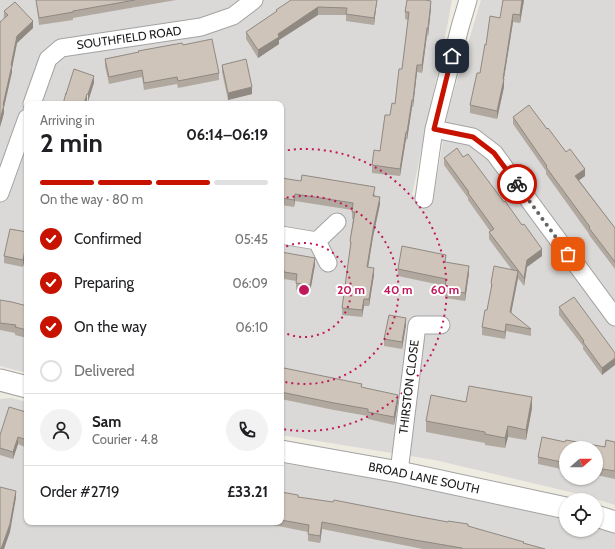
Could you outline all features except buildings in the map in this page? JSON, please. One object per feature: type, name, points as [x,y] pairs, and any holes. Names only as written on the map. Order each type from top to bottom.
[{"type":"street","name":"SOUTHFIELD ROAD","points":[[33,101],[48,59],[61,48],[201,27],[233,16],[254,0]]},
{"type":"street","points":[[424,199],[434,129],[468,0]]},
{"type":"street","points":[[434,129],[473,137],[494,153],[615,317]]},
{"type":"street","points":[[0,192],[20,155],[24,134]]},
{"type":"street","points":[[317,241],[337,222]]},
{"type":"street","points":[[284,236],[317,241]]},
{"type":"street","points":[[317,241],[328,263]]},
{"type":"street","name":"THIRSTON CLOSE","points":[[399,472],[417,325],[441,325]]},
{"type":"street","points":[[0,380],[24,386]]},
{"type":"street","name":"BROAD LANE SOUTH","points":[[284,452],[399,472],[559,506]]},
{"type":"street","points":[[603,518],[615,522]]},
{"type":"shaded area","points":[[0,0],[452,0],[412,195],[433,200],[448,111],[481,0],[615,0],[615,505],[603,501],[603,493],[575,493],[435,460],[284,435],[284,101],[24,101],[24,372],[0,366]]},
{"type":"shaded area","points":[[11,398],[24,401],[24,525],[284,525],[284,464],[458,493],[559,518],[559,537],[603,537],[603,529],[615,532],[615,549],[0,549],[0,399]]},
{"type":"way so far","points":[[517,184],[568,254]]},
{"type":"route","points":[[452,56],[434,129],[473,137],[494,153],[517,184]]}]
